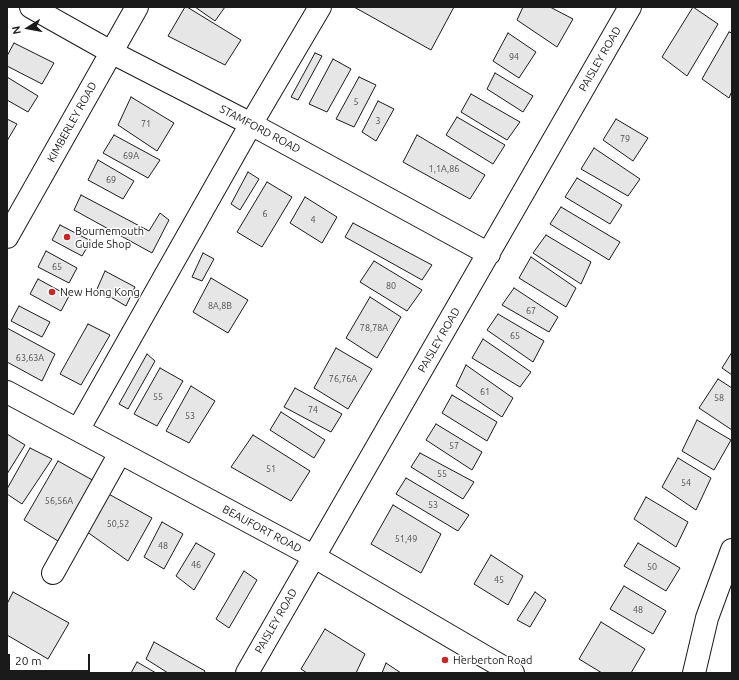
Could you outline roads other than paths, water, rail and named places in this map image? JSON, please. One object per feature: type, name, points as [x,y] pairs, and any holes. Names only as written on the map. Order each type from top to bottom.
[{"type":"street","name":"STAMFORD ROAD","points":[[31,7],[112,52],[251,124],[489,254]]},
{"type":"street","name":"KIMBERLEY ROAD","points":[[7,237],[137,7]]},
{"type":"street","points":[[78,430],[251,124],[320,7]]},
{"type":"street","name":"PAISLEY ROAD","points":[[247,673],[630,7]]},
{"type":"street","name":"BEAUFORT ROAD","points":[[7,392],[313,556],[513,673]]},
{"type":"street","points":[[53,573],[120,453]]},
{"type":"street","points":[[694,673],[706,618],[732,550]]},
{"type":"place","name":"Bournemouth Guide Shop","points":[[67,237]]},
{"type":"place","name":"New Hong Kong","points":[[52,292]]},
{"type":"place","name":"Herberton Road","points":[[445,660]]}]
